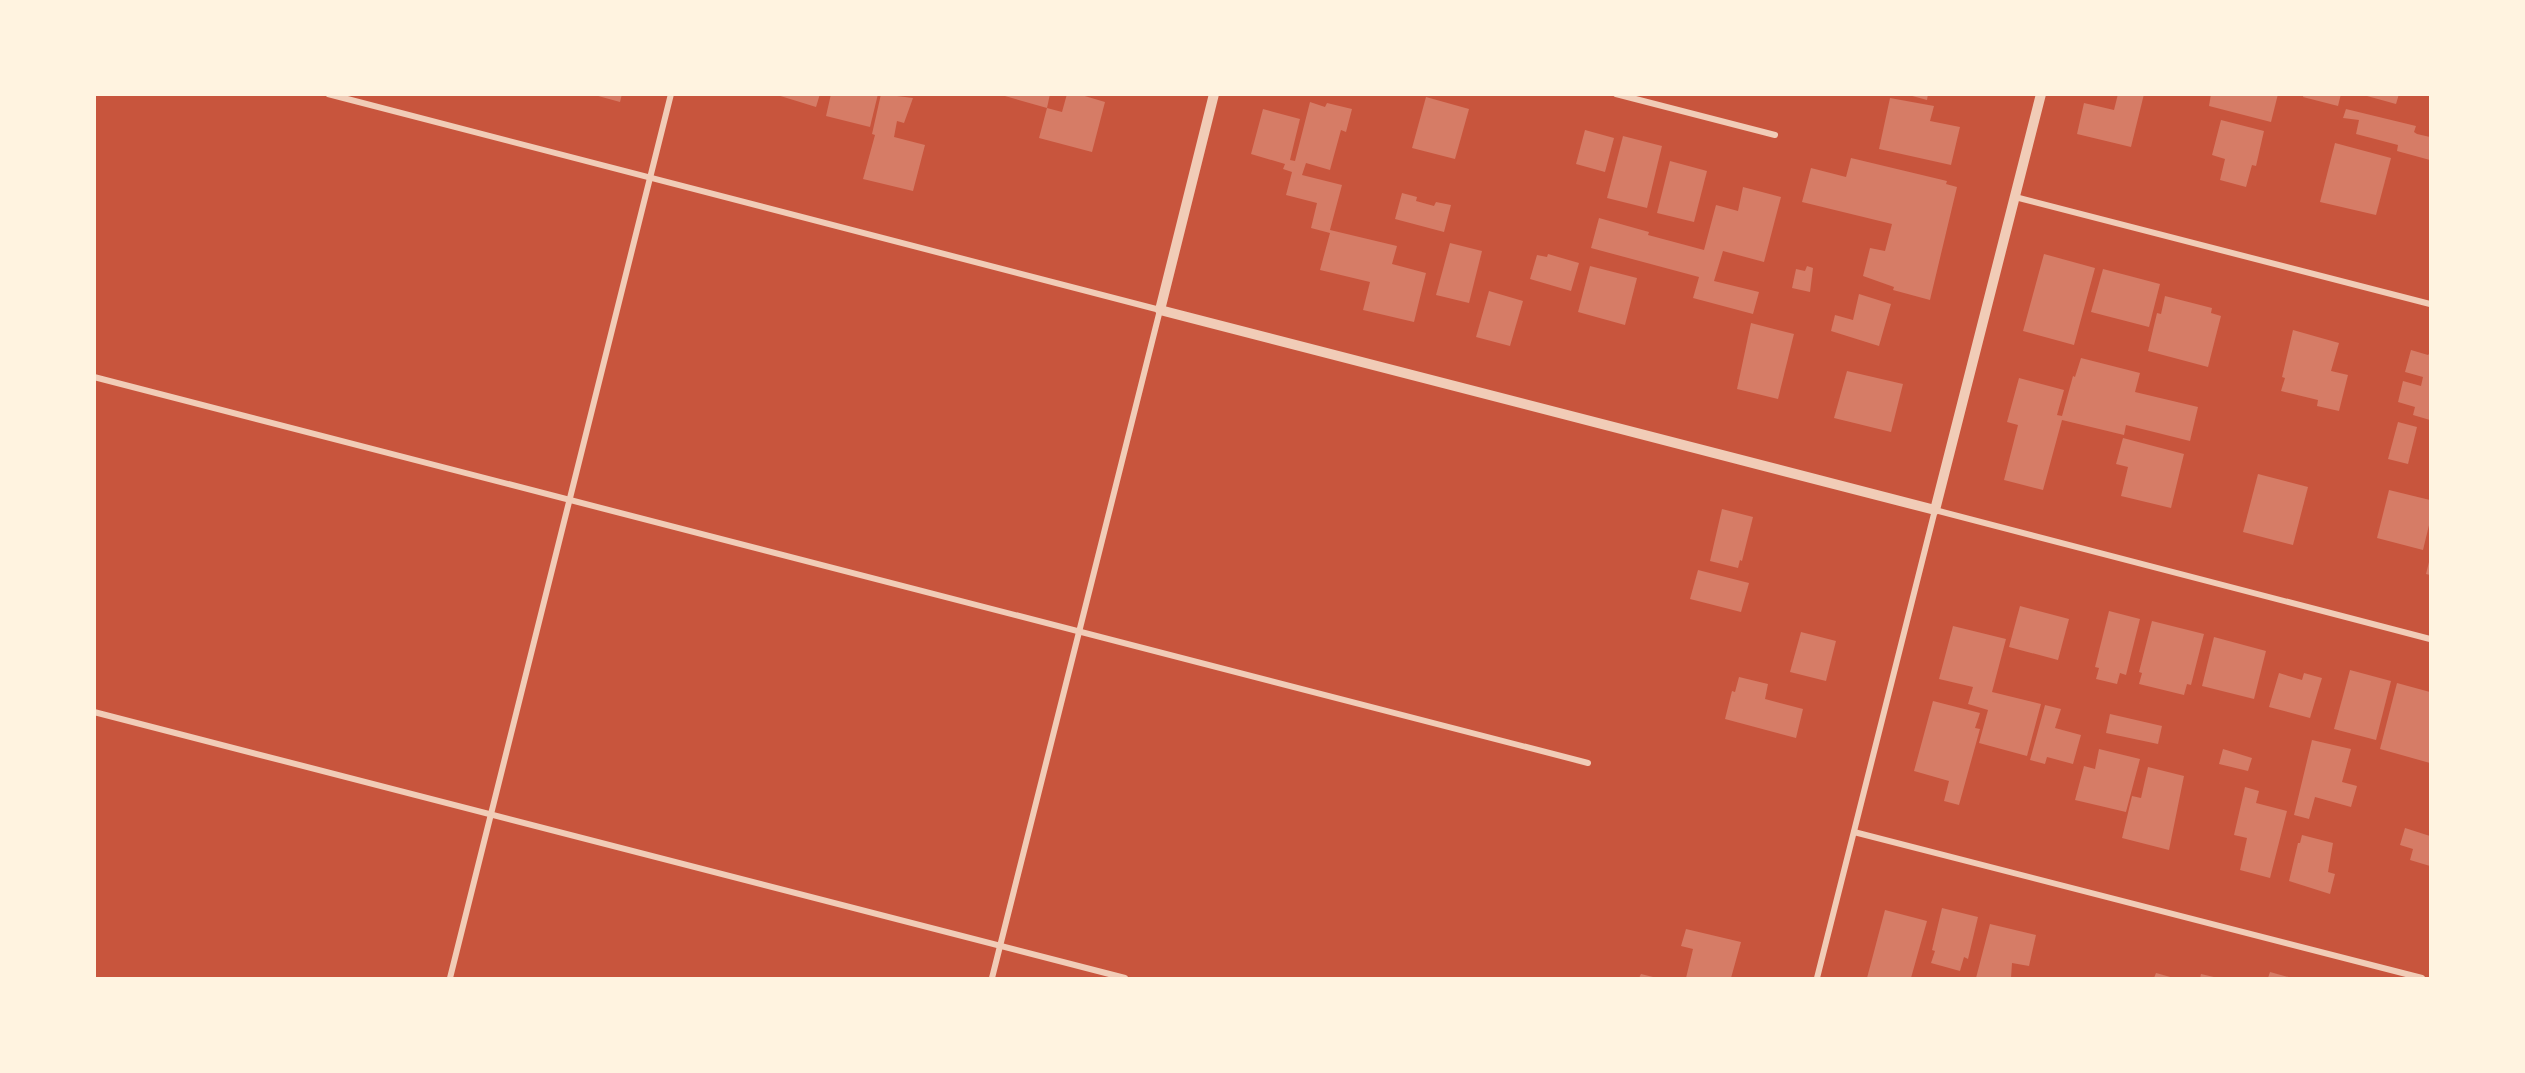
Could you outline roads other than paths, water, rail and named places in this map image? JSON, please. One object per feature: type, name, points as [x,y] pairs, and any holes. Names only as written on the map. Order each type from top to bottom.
[{"type":"street","points":[[328,94],[2430,639]]},
{"type":"street","points":[[450,978],[671,94]]},
{"type":"street","points":[[992,978],[1214,94]]},
{"type":"street","points":[[1616,94],[1775,135]]},
{"type":"street","points":[[1817,978],[2041,94]]},
{"type":"street","points":[[2015,197],[2430,304]]},
{"type":"street","points":[[94,377],[1588,763]]},
{"type":"street","points":[[94,712],[1125,978]]},
{"type":"street","points":[[1854,832],[2422,978]]}]
